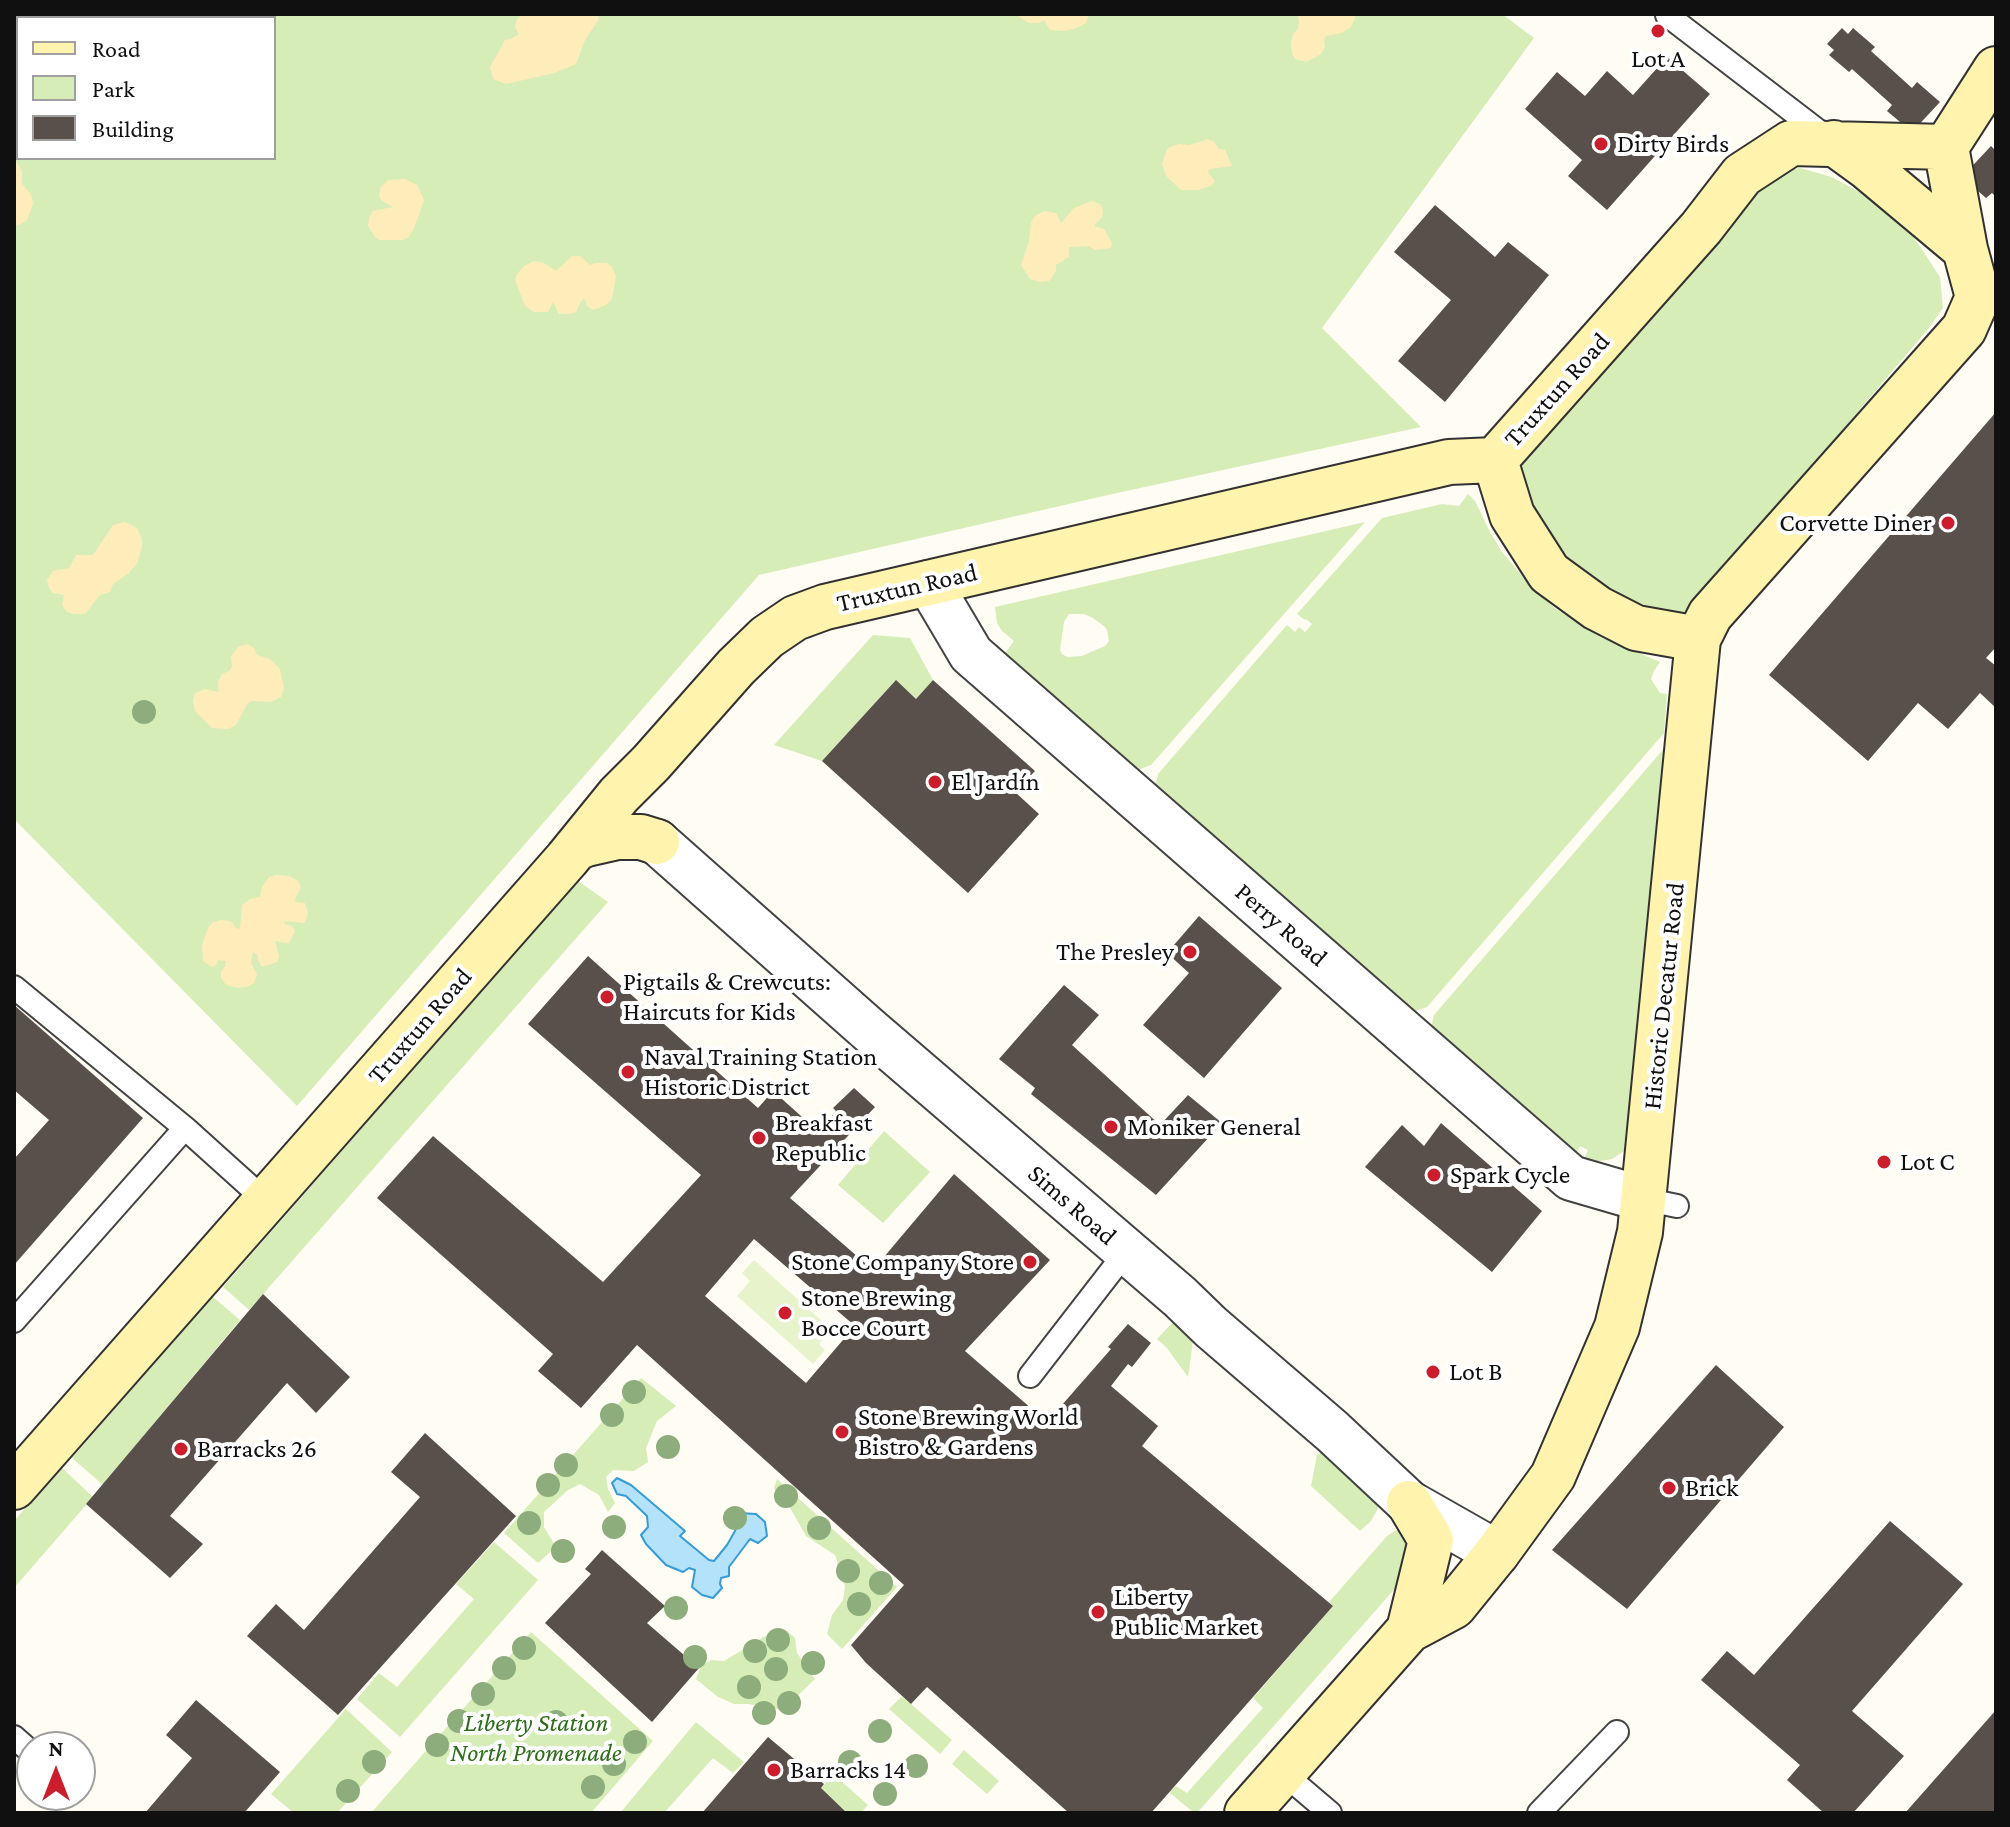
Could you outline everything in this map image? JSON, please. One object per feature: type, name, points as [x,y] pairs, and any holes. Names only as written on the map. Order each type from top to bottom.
[{"type":"street","points":[[1946,147],[1996,69]]},
{"type":"street","name":"Truxtun Road","points":[[14,1487],[575,849],[609,806],[736,667],[781,627],[795,618],[825,607],[1449,462],[1495,460],[1701,228],[1742,175],[1791,143],[1946,147]]},
{"type":"street","points":[[1834,143],[1965,249]]},
{"type":"street","name":"Historic Decatur Road","points":[[1247,1813],[1409,1630],[1454,1606],[1497,1553],[1553,1476],[1617,1327],[1640,1232],[1660,1203],[1698,639],[1710,615],[1964,329],[1978,297],[1965,249],[1946,147]]},
{"type":"street","points":[[1495,460],[1512,515],[1549,573],[1597,608],[1636,628],[1698,639]]},
{"type":"street","name":"Perry Road","points":[[929,583],[971,654],[1571,1178],[1660,1203]]},
{"type":"street","points":[[651,763],[646,783],[646,804],[657,842]]},
{"type":"street","points":[[575,849],[617,837],[641,837],[657,842]]},
{"type":"street","name":"Sims Road","points":[[657,842],[1332,1431],[1409,1503],[1497,1553]]},
{"type":"street","points":[[1409,1503],[1431,1540],[1409,1630]]},
{"type":"lane","points":[[1667,15],[1834,143]]},
{"type":"lane","points":[[14,987],[185,1128],[266,1201]]},
{"type":"lane","points":[[14,1321],[185,1128]]},
{"type":"lane","points":[[1030,1376],[1126,1252]]},
{"type":"lane","points":[[1539,1813],[1617,1732]]},
{"type":"lane","points":[[1283,1773],[1330,1813]]},
{"type":"green space","points":[[14,14],[1502,14],[1534,38],[1322,328],[1421,427],[759,575],[297,1106],[14,819]]},
{"type":"green space","points":[[1800,168],[1832,177],[1865,195],[1907,227],[1940,277],[1943,308],[1684,616],[1648,609],[1616,596],[1580,574],[1548,541],[1529,514],[1519,469],[1764,186],[1777,173]]},
{"type":"green space","points":[[1468,494],[1475,501],[1502,552],[1535,591],[1556,609],[1601,637],[1660,662],[1651,679],[1660,693],[1667,694],[1664,733],[1427,1007],[1409,1013],[1155,790],[1158,774],[1287,625],[1295,632],[1299,627],[1305,632],[1312,624],[1297,614],[1382,518],[1442,504],[1459,506]]},
{"type":"green space","points":[[1365,522],[1151,765],[1133,772],[1003,656],[1014,641],[997,623],[995,607]],"holes":[[[1069,614],[1084,614],[1105,627],[1109,641],[1105,646],[1082,656],[1067,657],[1060,650],[1064,622]]]},
{"type":"green space","points":[[873,635],[910,638],[933,680],[916,699],[895,681],[822,761],[774,745]]},
{"type":"green space","points":[[1673,738],[1627,1149],[1612,1159],[1594,1162],[1584,1159],[1588,1150],[1580,1146],[1576,1154],[1430,1033],[1434,1015]]},
{"type":"green space","points":[[578,881],[608,902],[249,1310],[223,1287]]},
{"type":"green space","points":[[884,1131],[930,1172],[883,1223],[838,1185]]},
{"type":"green space","name":"Stone Brewing Bocce Court","points":[[754,1260],[832,1330],[819,1344],[825,1350],[813,1364],[737,1296],[750,1281],[742,1273]]},
{"type":"green space","points":[[212,1296],[240,1320],[103,1485],[72,1458]]},
{"type":"green space","points":[[1173,1322],[1193,1341],[1188,1377],[1157,1339]]},
{"type":"green space","points":[[641,1378],[676,1406],[657,1421],[646,1448],[648,1462],[634,1471],[613,1470],[606,1477],[615,1503],[608,1512],[599,1495],[580,1484],[568,1490],[544,1512],[544,1527],[556,1547],[538,1563],[504,1533]]},
{"type":"green space","points":[[1322,1452],[1381,1503],[1371,1521],[1360,1531],[1311,1486],[1317,1455]]},
{"type":"green space","points":[[61,1467],[93,1497],[14,1588],[14,1521]]},
{"type":"green space","points":[[777,1479],[897,1587],[842,1649],[827,1634],[832,1615],[843,1600],[845,1586],[835,1555],[806,1536],[789,1506],[774,1488]]},
{"type":"green space","points":[[1405,1525],[1410,1529],[1406,1576],[1194,1813],[1169,1792],[1176,1786],[1187,1793],[1263,1708],[1253,1698],[1333,1606],[1329,1602],[1387,1536]]},
{"type":"green space","points":[[494,1542],[538,1580],[400,1737],[357,1699],[379,1673],[397,1687],[474,1599],[456,1584]]},
{"type":"green space","points":[[777,1629],[786,1630],[795,1638],[797,1653],[815,1679],[783,1710],[734,1704],[718,1697],[696,1679],[701,1666],[711,1660],[724,1661]]},
{"type":"green space","name":"Liberty Station North Promenade","points":[[531,1632],[653,1741],[591,1813],[371,1813]]},
{"type":"green space","points":[[902,1696],[952,1740],[940,1754],[889,1709]]},
{"type":"green space","points":[[346,1709],[392,1752],[337,1813],[294,1813],[271,1794]]},
{"type":"green space","points":[[696,1722],[744,1762],[733,1773],[713,1758],[664,1813],[620,1813]]},
{"type":"green space","points":[[964,1750],[999,1781],[987,1794],[952,1764]]},
{"type":"green space","points":[[833,1774],[868,1805],[861,1813],[847,1813],[821,1788]]},
{"type":"sand","points":[[522,14],[597,14],[599,19],[585,40],[576,64],[554,73],[506,84],[493,79],[490,67],[505,40],[519,34],[515,27]]},
{"type":"sand","points":[[1015,14],[1089,14],[1086,23],[1062,31],[1050,30],[1044,20],[1029,23]]},
{"type":"sand","points":[[1297,14],[1354,14],[1355,19],[1350,28],[1326,36],[1321,54],[1306,62],[1295,59],[1292,53],[1293,34],[1298,29]]},
{"type":"sand","points":[[1208,139],[1219,149],[1225,150],[1232,166],[1209,169],[1208,173],[1215,181],[1211,186],[1181,190],[1167,177],[1162,165],[1168,148]]},
{"type":"sand","points":[[14,158],[22,171],[22,184],[30,193],[33,203],[27,220],[16,225],[14,224]]},
{"type":"sand","points":[[405,179],[417,185],[424,200],[414,228],[409,237],[402,240],[379,240],[368,226],[369,218],[373,211],[393,207],[381,200],[380,188],[388,180]]},
{"type":"sand","points":[[1092,201],[1100,204],[1103,210],[1102,217],[1094,226],[1104,229],[1112,243],[1111,248],[1069,247],[1069,257],[1056,265],[1056,271],[1049,281],[1030,279],[1021,265],[1035,216],[1044,211],[1056,213],[1061,223],[1074,208]]},
{"type":"sand","points":[[572,256],[580,256],[590,265],[607,263],[612,267],[616,276],[612,299],[593,310],[583,299],[576,312],[570,314],[559,314],[553,302],[548,312],[534,312],[525,306],[515,280],[524,266],[534,261],[556,271]]},
{"type":"sand","points":[[125,522],[137,528],[142,539],[137,563],[113,584],[110,592],[100,595],[85,614],[67,612],[62,605],[64,595],[53,593],[47,580],[53,571],[69,568],[76,555],[93,555],[113,525]]},
{"type":"sand","points":[[248,644],[257,655],[270,659],[280,669],[284,688],[281,697],[271,702],[252,701],[247,704],[236,725],[228,729],[212,728],[195,711],[195,693],[205,689],[219,692],[218,681],[232,667],[231,656],[238,647]]},
{"type":"sand","points":[[289,876],[298,881],[301,887],[295,899],[296,902],[305,903],[307,917],[304,923],[284,921],[295,931],[289,943],[275,941],[279,957],[277,962],[262,967],[257,954],[253,952],[251,963],[257,974],[254,983],[238,988],[226,985],[221,972],[226,961],[218,960],[212,967],[203,961],[202,945],[208,928],[213,922],[221,920],[229,921],[240,929],[242,905],[260,897],[269,877]]},
{"type":"water","points":[[617,1478],[631,1485],[685,1531],[680,1536],[709,1560],[714,1561],[727,1545],[735,1531],[739,1513],[756,1514],[765,1522],[767,1536],[758,1543],[750,1539],[729,1567],[729,1576],[721,1578],[722,1588],[713,1598],[702,1595],[692,1587],[695,1570],[689,1568],[683,1572],[666,1565],[646,1544],[641,1535],[648,1527],[647,1516],[626,1496],[617,1494],[612,1483]]},
{"type":"building","points":[[1842,28],[1848,34],[1853,28],[1875,47],[1871,51],[1912,88],[1917,82],[1940,102],[1912,132],[1887,111],[1892,105],[1852,69],[1849,72],[1829,55],[1834,50],[1827,44]]},
{"type":"building","points":[[1667,57],[1710,94],[1607,210],[1568,176],[1582,160],[1525,109],[1557,72],[1585,96],[1607,71],[1633,95]]},
{"type":"building","points":[[1991,146],[1996,151],[1996,197],[1992,193],[1986,198],[1962,177]]},
{"type":"building","points":[[1435,205],[1495,257],[1508,242],[1549,275],[1445,402],[1398,361],[1451,300],[1394,252]]},
{"type":"building","name":"Corvette Diner","points":[[1996,412],[1996,647],[1986,658],[1996,666],[1996,708],[1980,693],[1948,729],[1918,703],[1868,761],[1769,675]]},
{"type":"building","name":"El Jardín","points":[[896,680],[916,699],[933,680],[1035,771],[1015,792],[1039,814],[968,893],[822,761]]},
{"type":"building","points":[[1199,916],[1282,988],[1204,1078],[1143,1025],[1189,973],[1167,953]]},
{"type":"building","points":[[588,956],[758,1108],[773,1091],[819,1132],[836,1111],[833,1108],[854,1088],[875,1107],[790,1198],[873,1270],[954,1174],[1050,1260],[965,1351],[1047,1422],[1111,1349],[1108,1347],[1128,1324],[1151,1343],[1132,1367],[1128,1364],[1111,1386],[1158,1426],[1142,1446],[1333,1606],[1151,1813],[1069,1813],[927,1687],[911,1704],[851,1645],[904,1585],[637,1345],[581,1408],[538,1371],[553,1354],[377,1198],[433,1136],[603,1282],[701,1175],[528,1024]],"holes":[[[754,1239],[855,1326],[806,1383],[705,1296]]]},
{"type":"building","points":[[1064,985],[1099,1015],[1072,1045],[1160,1125],[1188,1095],[1222,1123],[1156,1195],[1031,1094],[1035,1088],[999,1059]]},
{"type":"building","points":[[14,1005],[143,1118],[14,1265],[14,1159],[49,1120],[14,1090]]},
{"type":"building","points":[[1441,1123],[1542,1211],[1492,1272],[1365,1167],[1402,1125],[1424,1146]]},
{"type":"building","name":"Barracks 26","points":[[263,1294],[350,1377],[316,1413],[287,1383],[170,1516],[203,1544],[170,1578],[86,1504]]},
{"type":"building","name":"Brick","points":[[1716,1365],[1784,1427],[1627,1609],[1552,1550]]},
{"type":"building","points":[[425,1433],[516,1516],[338,1715],[247,1636],[276,1604],[304,1630],[420,1497],[391,1472]]},
{"type":"building","points":[[1890,1521],[1963,1584],[1852,1711],[1904,1756],[1853,1813],[1824,1813],[1787,1780],[1800,1765],[1701,1680],[1727,1651],[1754,1675]]},
{"type":"building","points":[[602,1550],[665,1606],[647,1623],[699,1668],[652,1722],[545,1623],[591,1574],[585,1569]]},
{"type":"building","points":[[196,1700],[280,1772],[244,1813],[145,1813],[192,1758],[166,1735]]},
{"type":"building","points":[[1996,1710],[1996,1813],[1905,1813]]},
{"type":"building","name":"Barracks 14","points":[[768,1737],[824,1784],[821,1788],[847,1813],[702,1813]]},
{"type":"place","name":"Lot A","points":[[1658,31]]},
{"type":"place","name":"Dirty Birds","points":[[1601,144]]},
{"type":"place","name":"Corvette Diner","points":[[1948,523]]},
{"type":"place","name":"El Jardín","points":[[935,782]]},
{"type":"place","name":"The Presley","points":[[1190,952]]},
{"type":"place","name":"Pigtails & Crewcuts: Haircuts for Kids","points":[[607,997]]},
{"type":"place","name":"Naval Training Station Historic District","points":[[628,1072]]},
{"type":"place","name":"Moniker General","points":[[1111,1127]]},
{"type":"place","name":"Breakfast Republic","points":[[759,1138]]},
{"type":"place","name":"Lot C","points":[[1884,1162]]},
{"type":"place","name":"Spark Cycle","points":[[1434,1175]]},
{"type":"place","name":"Stone Company Store","points":[[1030,1262]]},
{"type":"place","name":"Stone Brewing Bocce Court","points":[[785,1313]]},
{"type":"place","name":"Lot B","points":[[1433,1372]]},
{"type":"place","name":"Stone Brewing World Bistro & Gardens","points":[[842,1432]]},
{"type":"place","name":"Barracks 26","points":[[181,1449]]},
{"type":"place","name":"Brick","points":[[1669,1488]]},
{"type":"place","name":"Liberty Public Market","points":[[1098,1612]]},
{"type":"place","name":"Barracks 14","points":[[774,1770]]}]
